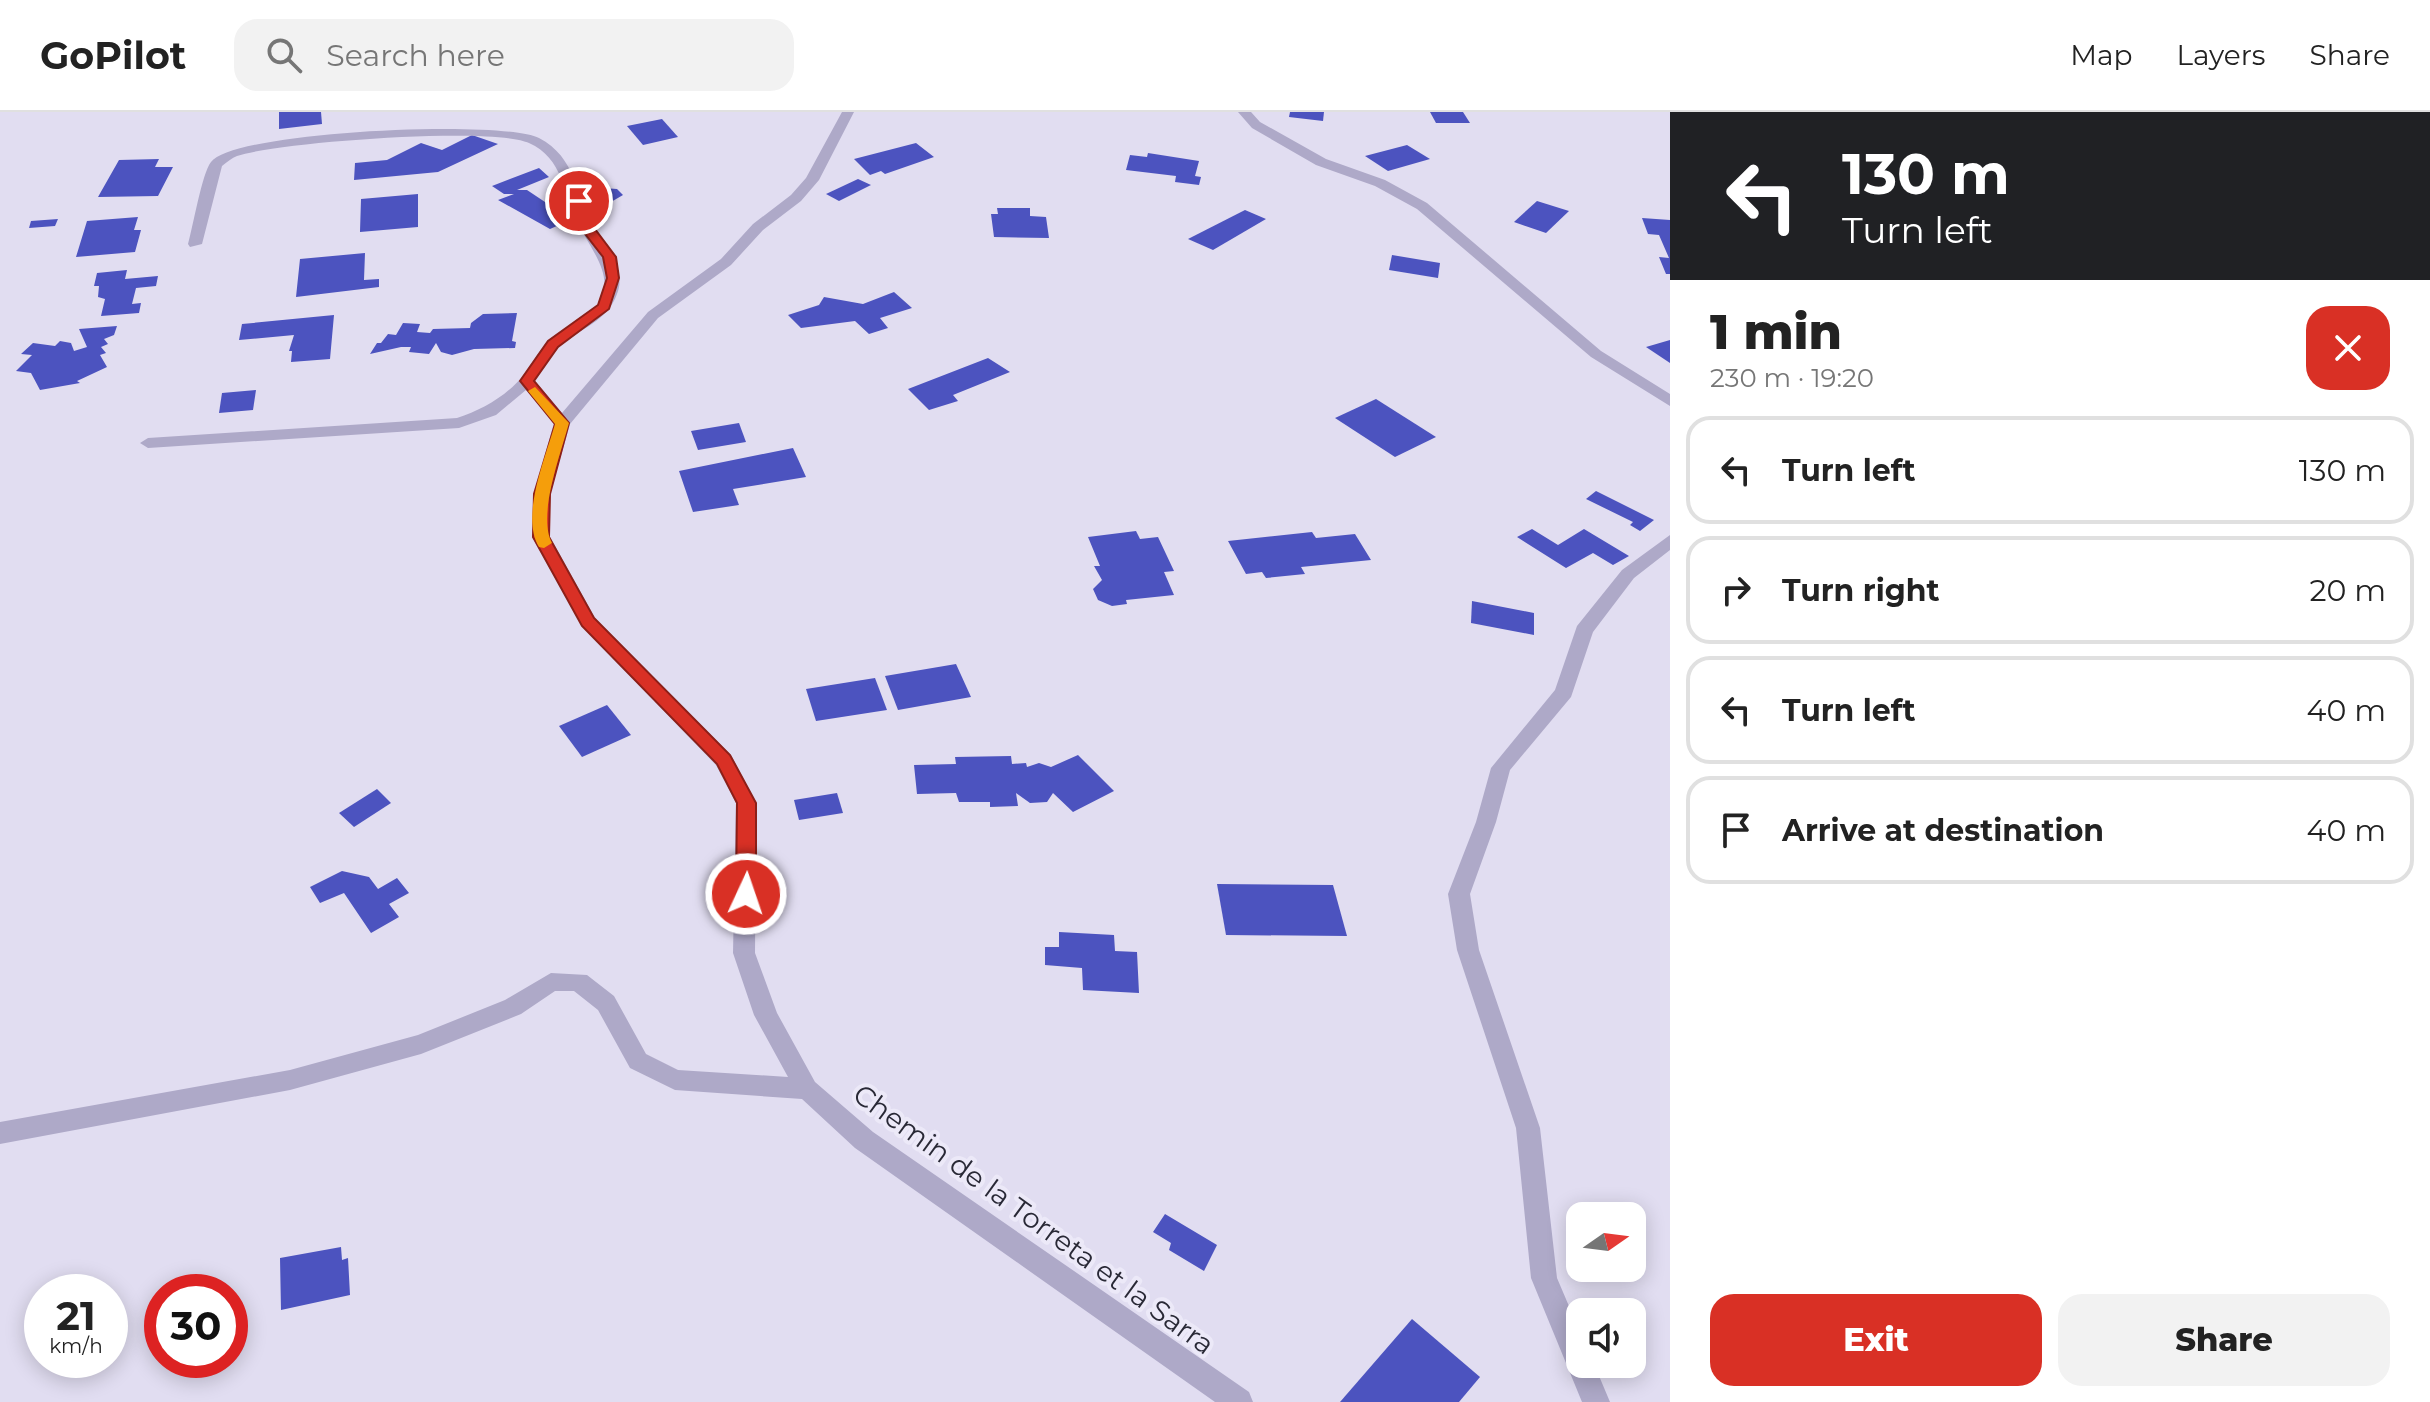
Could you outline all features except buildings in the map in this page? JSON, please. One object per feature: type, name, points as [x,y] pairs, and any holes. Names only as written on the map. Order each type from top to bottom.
[{"type":"street","points":[[527,381],[562,423],[653,315],[726,262],[758,227],[796,198],[812,180],[848,112]]},
{"type":"street","points":[[1244,112],[1256,125],[1321,162],[1380,183],[1422,206],[1596,354],[1670,401]]},
{"type":"street","points":[[148,443],[459,423],[490,412],[527,381],[553,344],[604,307],[613,278],[609,257],[586,226],[572,177],[562,162],[531,138],[489,130],[404,134],[257,148],[231,154],[216,164],[195,244]]},
{"type":"street","name":"Chemin de la Torreta et la Sarra","points":[[562,423],[542,494],[541,537],[588,622],[724,760],[746,803],[744,953],[766,1015],[807,1089],[864,1140],[1239,1402]]},
{"type":"street","points":[[1596,1402],[1544,1278],[1528,1128],[1468,950],[1459,894],[1486,822],[1501,768],[1564,692],[1584,630],[1628,574],[1670,541]]},
{"type":"street","points":[[0,1133],[290,1080],[421,1044],[513,1007],[551,982],[579,982],[606,1003],[638,1061],[675,1080],[807,1089]]},
{"type":"slow traffic","points":[[535,391],[562,423],[542,494],[541,537],[544,543]]},
{"type":"route","points":[[579,201],[586,226],[609,257],[613,278],[604,307],[553,344],[527,381],[562,423],[542,494],[541,537],[588,622],[724,760],[746,803],[746,894]]}]
